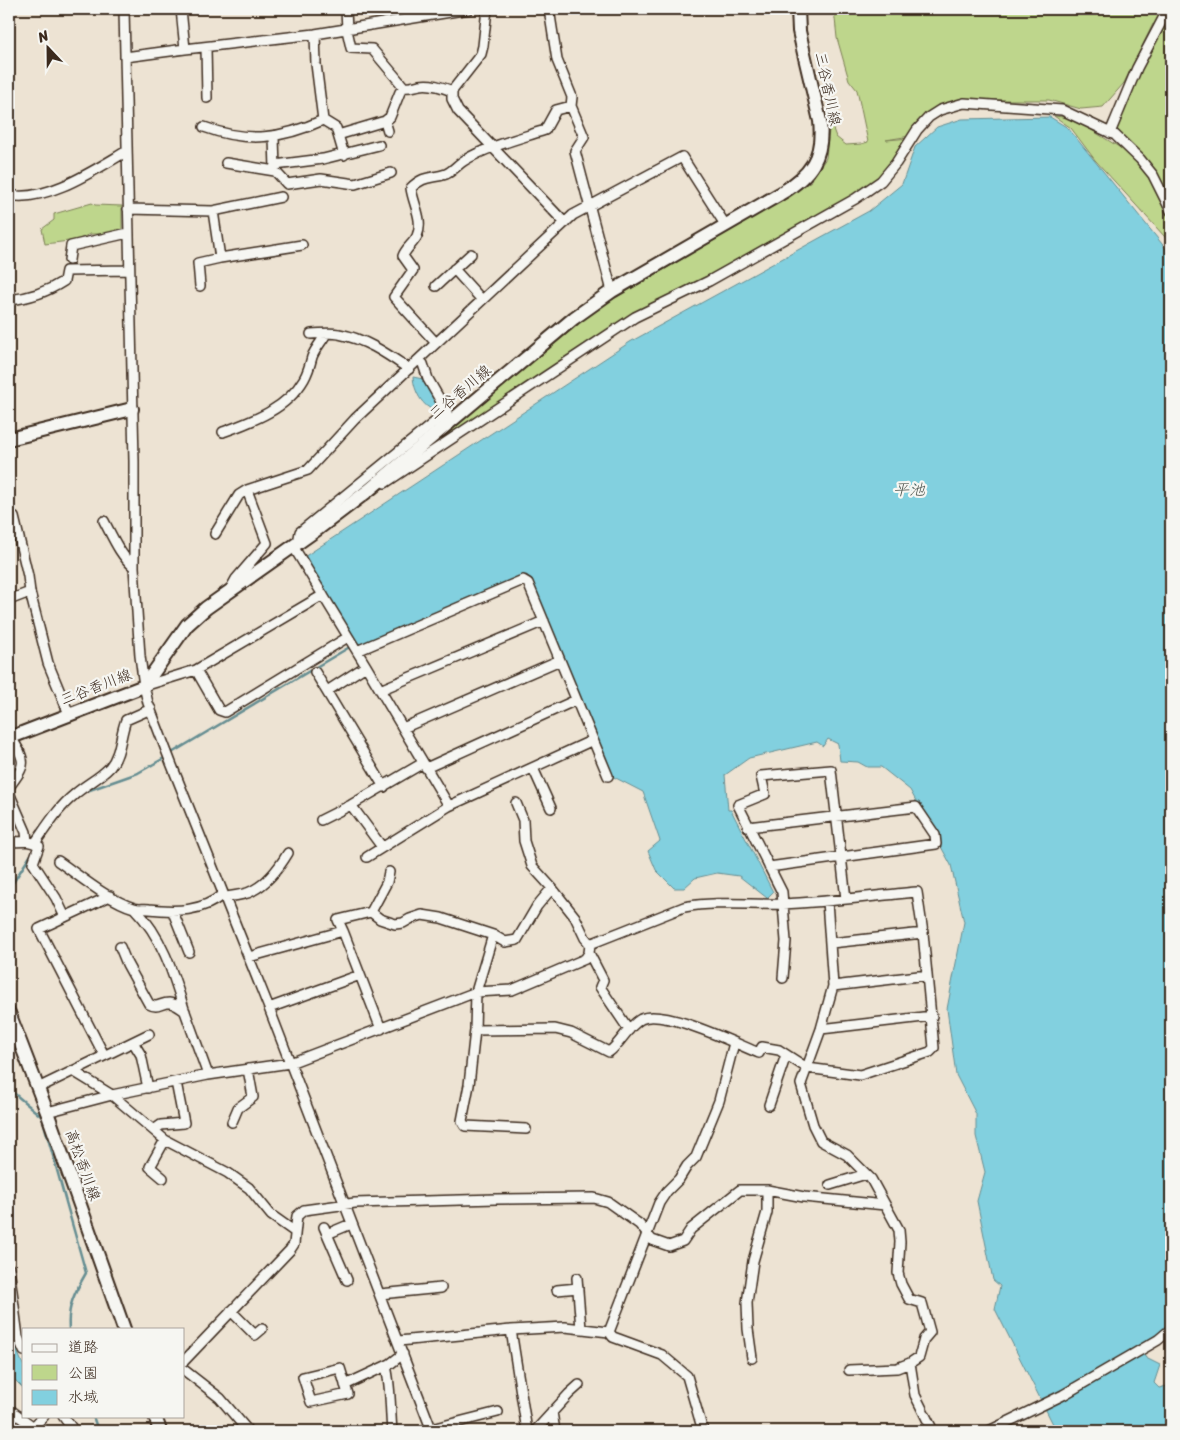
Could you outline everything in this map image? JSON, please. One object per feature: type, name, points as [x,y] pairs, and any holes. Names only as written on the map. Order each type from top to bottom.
[{"type":"main road","name":"三谷香川線","points":[[10,738],[144,686],[187,625],[206,608],[369,490],[574,318],[612,291],[726,226],[794,185],[805,176],[819,152],[822,136],[803,49],[798,9]]},
{"type":"main road","points":[[9,439],[132,409]]},
{"type":"main road","name":"高松香川線","points":[[9,1014],[47,1112],[124,1328]]},
{"type":"main road","points":[[156,1418],[160,1431]]},
{"type":"street","points":[[124,9],[134,461],[134,567],[144,686],[171,763],[269,1008],[432,1430],[498,1412]]},
{"type":"street","points":[[181,9],[185,49]]},
{"type":"street","points":[[346,9],[347,30],[351,48],[372,49],[404,87],[438,86],[452,91]]},
{"type":"street","points":[[125,58],[347,30],[465,9]]},
{"type":"street","points":[[487,9],[481,54],[452,91],[452,99],[458,111],[565,223]]},
{"type":"street","points":[[549,9],[557,60],[572,97],[571,106],[584,137],[574,152],[612,291]]},
{"type":"street","points":[[1110,133],[1137,68],[1168,9]]},
{"type":"street","points":[[315,34],[316,64],[323,120]]},
{"type":"street","points":[[206,47],[207,98]]},
{"type":"street","points":[[338,135],[385,121],[390,117],[400,92]]},
{"type":"street","points":[[369,490],[375,489],[409,468],[568,360],[595,345],[628,321],[709,281],[855,199],[881,181],[896,163],[917,130],[929,117],[940,110],[964,103],[1062,110],[1110,133],[1125,143],[1153,176],[1171,211]]},
{"type":"street","points":[[436,343],[394,297],[413,270],[403,256],[416,238],[421,226],[411,188],[419,181],[447,173],[465,160],[493,147],[545,130],[556,110],[571,106]]},
{"type":"street","points":[[323,120],[336,128],[344,155]]},
{"type":"street","points":[[204,126],[214,131],[255,138],[274,137],[300,131],[323,120]]},
{"type":"street","points":[[385,121],[388,131]]},
{"type":"street","points":[[274,137],[275,168],[286,184],[320,179],[355,184],[391,173]]},
{"type":"street","points":[[226,163],[275,168],[344,155],[379,145]]},
{"type":"street","points":[[9,196],[34,194],[71,183],[127,151]]},
{"type":"street","points":[[215,534],[239,495],[247,490],[308,470],[355,419],[574,215],[682,157],[726,226]]},
{"type":"street","points":[[128,209],[213,211],[281,197]]},
{"type":"street","points":[[213,211],[220,258]]},
{"type":"street","points":[[69,260],[71,246],[128,233]]},
{"type":"street","points":[[200,286],[198,263],[302,245]]},
{"type":"street","points":[[436,286],[471,254]]},
{"type":"street","points":[[454,269],[482,300]]},
{"type":"street","points":[[9,300],[21,299],[49,291],[64,281],[66,271],[129,270]]},
{"type":"street","points":[[311,334],[337,333],[374,346],[409,369]]},
{"type":"street","points":[[224,432],[273,411],[295,392],[303,381],[313,356],[326,334]]},
{"type":"street","points":[[419,360],[423,364],[428,379],[447,412],[300,532],[295,545],[449,806]]},
{"type":"street","points":[[230,591],[236,579],[267,543],[247,490]]},
{"type":"street","points":[[14,517],[48,663],[69,714]]},
{"type":"street","points":[[104,521],[126,560],[134,567]]},
{"type":"street","points":[[357,651],[523,580],[528,583],[608,776]]},
{"type":"street","points":[[9,600],[30,592]]},
{"type":"street","points":[[144,686],[196,670],[323,595]]},
{"type":"street","points":[[380,690],[544,621]]},
{"type":"street","points":[[196,670],[219,710],[225,712],[348,637]]},
{"type":"street","points":[[403,728],[560,660]]},
{"type":"street","points":[[327,691],[366,666]]},
{"type":"street","points":[[316,672],[384,787]]},
{"type":"street","points":[[321,820],[425,765],[576,700]]},
{"type":"street","points":[[65,917],[56,898],[33,863],[34,843],[62,806],[111,766],[119,747],[122,729],[126,720],[151,709]]},
{"type":"street","points":[[9,787],[19,774],[24,762],[20,751],[10,738]]},
{"type":"street","points":[[367,857],[449,806],[593,740]]},
{"type":"street","points":[[533,768],[551,808]]},
{"type":"street","points":[[783,978],[786,941],[782,892],[738,805],[765,794],[761,776],[831,770],[846,899]]},
{"type":"street","points":[[9,793],[26,832],[34,843]]},
{"type":"street","points":[[516,803],[522,820],[524,841],[532,866],[575,917],[603,980],[600,987],[629,1030]]},
{"type":"street","points":[[351,805],[382,847]]},
{"type":"street","points":[[748,827],[916,806],[935,835],[936,844],[768,867]]},
{"type":"street","points":[[9,842],[34,843]]},
{"type":"street","points":[[135,909],[173,912],[192,909],[224,896],[251,892],[270,877],[288,853]]},
{"type":"street","points":[[58,860],[96,889],[135,909],[152,927],[174,976],[208,1075]]},
{"type":"street","points":[[381,1029],[338,920],[371,912],[387,882],[389,872]]},
{"type":"street","points":[[371,912],[380,919],[395,924],[403,924],[410,919],[422,915],[441,918],[493,935],[505,942],[517,940],[537,906],[552,888]]},
{"type":"street","points":[[47,1112],[112,1095],[208,1075],[290,1063],[476,992],[512,990],[585,960],[590,949],[684,907],[700,904],[782,904],[917,892],[923,933],[934,1048],[930,1052],[883,1069],[860,1075],[807,1068],[779,1050],[762,1047],[758,1053],[677,1020],[655,1017],[643,1018],[637,1022],[609,1052],[571,1033],[556,1029],[474,1030]]},
{"type":"street","points":[[104,1055],[38,929],[110,896]]},
{"type":"street","points":[[827,901],[833,986],[821,1029],[801,1084],[813,1124],[821,1141],[847,1155],[871,1179],[899,1230],[898,1273],[901,1284],[909,1298],[922,1302],[930,1332],[924,1339],[919,1357],[910,1363],[897,1368],[849,1370]]},
{"type":"street","points":[[173,912],[189,952]]},
{"type":"street","points":[[249,957],[343,931]]},
{"type":"street","points":[[831,944],[923,933]]},
{"type":"street","points":[[493,935],[476,992],[469,1085],[462,1121],[465,1126],[526,1129]]},
{"type":"street","points":[[120,947],[149,1004],[159,1007],[167,1003],[173,1004],[185,1010]]},
{"type":"street","points":[[269,1008],[360,975]]},
{"type":"street","points":[[833,986],[927,975]]},
{"type":"street","points":[[821,1029],[932,1016]]},
{"type":"street","points":[[38,1088],[148,1034]]},
{"type":"street","points":[[133,1042],[141,1055],[148,1088]]},
{"type":"street","points":[[609,1332],[663,1197],[696,1157],[719,1101],[734,1043]]},
{"type":"street","points":[[769,1105],[786,1055]]},
{"type":"street","points":[[232,1122],[238,1108],[253,1097],[248,1069]]},
{"type":"street","points":[[73,1071],[112,1095],[165,1140],[228,1173],[250,1188],[271,1215],[295,1232]]},
{"type":"street","points":[[154,1130],[161,1125],[184,1123],[176,1082]]},
{"type":"street","points":[[163,1178],[150,1167],[165,1140]]},
{"type":"street","points":[[830,1185],[866,1174]]},
{"type":"street","points":[[185,1360],[290,1250],[294,1244],[297,1216],[304,1210],[355,1203],[505,1198],[594,1198],[608,1202],[639,1224],[652,1240],[669,1246],[683,1242],[691,1229],[740,1190],[767,1190],[804,1197],[885,1206]]},
{"type":"street","points":[[752,1358],[747,1303],[753,1261],[767,1212],[767,1190]]},
{"type":"street","points":[[347,1280],[325,1231],[351,1224]]},
{"type":"street","points":[[9,1268],[18,1337],[22,1346]]},
{"type":"street","points":[[577,1278],[581,1329]]},
{"type":"street","points":[[380,1294],[441,1288]]},
{"type":"street","points":[[558,1290],[578,1288]]},
{"type":"street","points":[[231,1311],[255,1335],[262,1329]]},
{"type":"street","points":[[399,1341],[511,1330],[565,1328],[609,1332],[613,1337],[662,1355],[687,1376],[703,1431]]},
{"type":"street","points":[[988,1431],[1063,1395],[1158,1340],[1171,1329]]},
{"type":"street","points":[[511,1330],[527,1431]]},
{"type":"street","points":[[345,1385],[386,1366],[403,1354]]},
{"type":"street","points":[[910,1363],[916,1395],[933,1431]]},
{"type":"street","points":[[386,1366],[390,1383],[392,1431]]},
{"type":"street","points":[[340,1368],[345,1385],[348,1394],[311,1402],[303,1377],[340,1368]]},
{"type":"street","points":[[185,1371],[220,1398],[248,1431]]},
{"type":"street","points":[[535,1431],[580,1385]]},
{"type":"street","points":[[9,1409],[37,1429]]},
{"type":"street","points":[[552,1412],[555,1431]]},
{"type":"street","points":[[64,1418],[74,1431]]},
{"type":"green space","points":[[834,9],[1171,9],[1171,205],[1141,155],[1108,123],[1127,95],[1163,30],[1153,24],[1124,83],[1103,107],[1081,109],[1049,100],[987,100],[951,103],[910,136],[886,140],[910,138],[881,180],[708,280],[639,313],[410,462],[583,317],[778,203],[811,181],[826,158],[830,121],[836,137],[846,145],[868,142],[857,90],[849,80],[837,38]]},
{"type":"green space","points":[[1054,116],[1072,118],[1132,155],[1148,172],[1171,215],[1171,246],[1095,160],[1071,128]]},
{"type":"green space","points":[[92,203],[95,205],[122,206],[122,230],[108,234],[90,234],[77,240],[45,244],[42,229],[54,220],[54,214]]},
{"type":"water","name":"平池","points":[[1050,117],[1068,128],[1171,255],[1171,1323],[1163,1331],[1138,1346],[1146,1358],[1160,1365],[1154,1383],[1159,1388],[1167,1386],[1171,1376],[1171,1431],[1062,1431],[1053,1424],[995,1309],[1000,1286],[993,1280],[977,1201],[985,1172],[976,1136],[976,1114],[956,1075],[947,1009],[964,922],[951,865],[910,790],[881,767],[867,767],[858,762],[840,761],[838,744],[828,739],[823,746],[817,742],[749,758],[725,775],[728,810],[731,810],[773,892],[767,898],[739,876],[717,873],[695,878],[684,888],[674,888],[656,870],[648,851],[660,841],[643,792],[610,775],[527,575],[357,646],[304,557],[630,342],[869,211],[902,184],[915,147],[937,127],[962,119]]},
{"type":"water","points":[[413,377],[423,379],[440,405],[439,410],[431,409],[423,402],[415,388]]},
{"type":"water","points":[[9,1321],[22,1362],[22,1387],[13,1378],[9,1380]]},
{"type":"waterway","points":[[170,754],[348,648]]},
{"type":"waterway","points":[[84,792],[138,773],[166,757]]},
{"type":"waterway","points":[[9,889],[34,850]]},
{"type":"waterway","points":[[9,1089],[42,1117],[86,1273],[71,1306],[69,1328]]},
{"type":"waterway","points":[[94,1418],[98,1431]]}]
